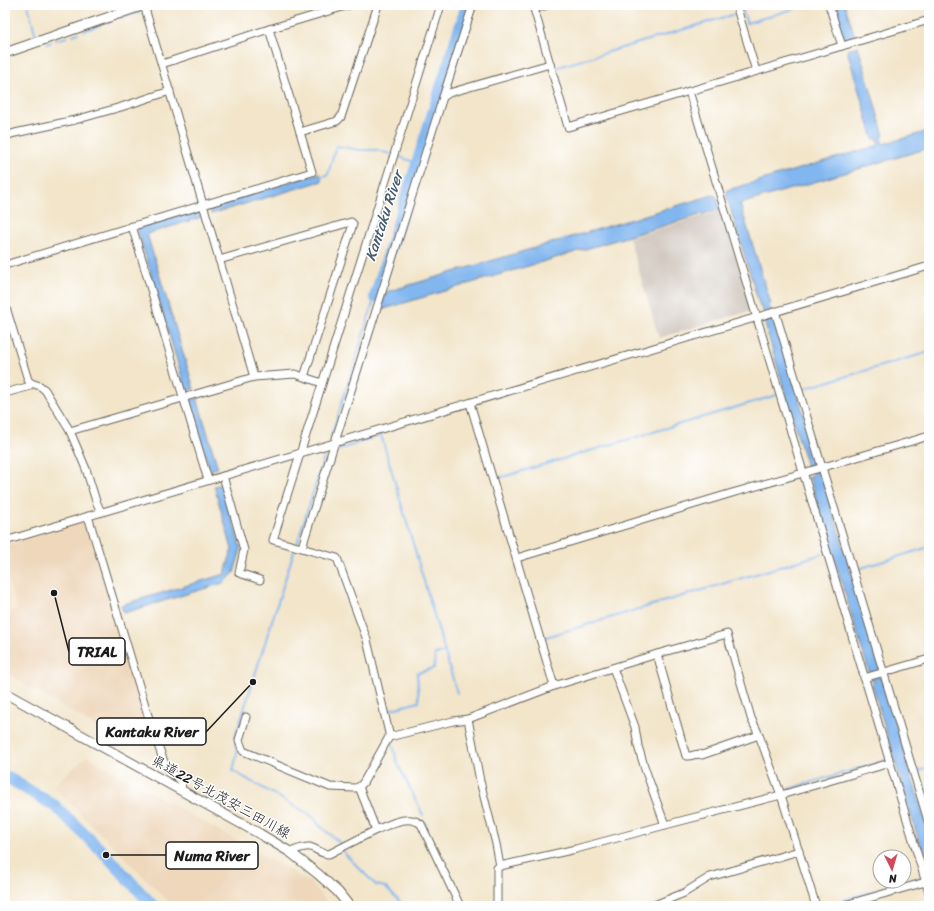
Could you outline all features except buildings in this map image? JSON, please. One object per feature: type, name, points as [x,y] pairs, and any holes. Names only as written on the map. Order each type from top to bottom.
[{"type":"main road","points":[[5,52],[144,5]]},
{"type":"main road","name":"県道22号北茂安三田川線","points":[[5,692],[290,852],[338,892],[349,906]]},
{"type":"street","points":[[144,5],[254,377]]},
{"type":"street","points":[[162,64],[349,5]]},
{"type":"street","points":[[300,132],[337,121],[341,117],[378,5]]},
{"type":"street","points":[[246,717],[239,740],[243,751],[330,787],[359,787],[363,783],[389,737],[367,640],[337,558],[273,540],[441,5]]},
{"type":"street","points":[[298,546],[334,443],[473,5]]},
{"type":"street","points":[[547,5],[533,7],[568,127],[929,20]]},
{"type":"street","points":[[736,5],[756,71]]},
{"type":"street","points":[[829,5],[842,46]]},
{"type":"street","points":[[5,265],[312,172],[269,29]]},
{"type":"street","points":[[443,97],[449,93],[550,64]]},
{"type":"street","points":[[5,136],[75,120],[170,91]]},
{"type":"street","points":[[689,91],[759,317],[803,473],[864,678],[927,881],[929,893]]},
{"type":"street","points":[[220,260],[351,222],[353,224],[304,377]]},
{"type":"street","points":[[132,226],[208,480]]},
{"type":"street","points":[[5,541],[929,266]]},
{"type":"street","points":[[5,304],[28,380],[45,390],[70,431],[86,469],[101,512]]},
{"type":"street","points":[[774,312],[817,469],[878,674],[929,824]]},
{"type":"street","points":[[70,431],[254,377],[295,374],[322,383]]},
{"type":"street","points":[[5,393],[28,387],[31,383]]},
{"type":"street","points":[[470,403],[554,686]]},
{"type":"street","points":[[517,558],[732,493],[929,436]]},
{"type":"street","points":[[223,476],[244,550],[239,573],[260,580]]},
{"type":"street","points":[[88,516],[150,722],[164,762],[170,771],[182,782],[181,790]]},
{"type":"street","points":[[389,737],[453,721],[468,719],[554,686],[727,634],[752,718],[781,795],[816,906]]},
{"type":"street","points":[[657,654],[686,756],[698,753],[702,755],[759,735]]},
{"type":"street","points":[[864,678],[929,659]]},
{"type":"street","points":[[613,668],[635,727],[638,746],[645,769],[665,825]]},
{"type":"street","points":[[468,719],[480,781],[500,866]]},
{"type":"street","points":[[497,906],[497,868],[500,866],[576,849],[781,795],[890,763]]},
{"type":"street","points":[[359,787],[376,830]]},
{"type":"street","points":[[290,852],[306,847],[323,854],[329,854],[397,821],[405,820],[418,822],[422,824],[460,906]]},
{"type":"street","points":[[652,906],[684,893],[710,877],[799,851]]},
{"type":"street","points":[[841,906],[927,881]]},
{"type":"shaded area","points":[[723,210],[753,310],[659,338],[629,238]]},
{"type":"shaded area","points":[[86,521],[151,731],[119,740],[29,687],[5,671],[5,613],[17,609],[5,570],[5,546]]},
{"type":"shaded area","points":[[87,756],[310,882],[330,906],[173,906],[53,786]]},
{"type":"water","points":[[833,5],[845,5],[855,37],[844,40]]},
{"type":"water","points":[[858,46],[884,136],[881,137],[883,144],[929,131],[929,148],[740,204],[771,304],[769,305],[773,318],[775,318],[818,463],[815,464],[818,473],[821,472],[880,669],[877,670],[879,678],[882,678],[929,834],[929,875],[871,681],[875,680],[872,671],[869,672],[809,476],[813,475],[810,466],[807,467],[764,321],[766,321],[762,307],[760,307],[726,194],[728,190],[879,145],[877,138],[873,139],[847,50]]},
{"type":"water","points":[[319,173],[322,181],[211,214],[209,207]]},
{"type":"water","points":[[713,195],[717,197],[720,209],[384,309],[382,303],[386,292]]},
{"type":"water","points":[[200,209],[202,217],[147,234],[194,389],[186,391],[137,228]]},
{"type":"water","points":[[197,398],[218,468],[210,470],[189,400]]},
{"type":"water","points":[[222,484],[241,549],[234,573],[223,583],[124,613],[121,605],[225,574],[232,549],[214,486]]},
{"type":"waterway","points":[[28,5],[36,37]]},
{"type":"waterway","name":"Kantaku River","points":[[375,297],[467,5]]},
{"type":"waterway","points":[[740,5],[747,23],[806,5]]},
{"type":"waterway","points":[[121,18],[139,12]]},
{"type":"waterway","points":[[555,68],[735,14]]},
{"type":"waterway","points":[[84,31],[100,25]]},
{"type":"waterway","points":[[73,35],[78,33]]},
{"type":"waterway","points":[[56,40],[67,37]]},
{"type":"waterway","points":[[47,44],[51,42]]},
{"type":"waterway","points":[[319,178],[328,174],[336,146],[360,150],[377,150],[390,154]]},
{"type":"waterway","points":[[397,156],[417,163]]},
{"type":"waterway","name":"Kantaku River","points":[[331,437],[375,297]]},
{"type":"waterway","points":[[803,389],[929,352]]},
{"type":"waterway","points":[[499,478],[777,395]]},
{"type":"waterway","points":[[338,450],[381,435],[457,693]]},
{"type":"waterway","name":"Kantaku River","points":[[297,544],[326,451]]},
{"type":"waterway","points":[[858,569],[929,547]]},
{"type":"waterway","name":"Kantaku River","points":[[295,548],[235,738],[237,754],[233,771],[312,816],[320,826],[339,842],[345,854],[376,885],[385,887],[404,906]]},
{"type":"waterway","points":[[546,637],[822,554]]},
{"type":"waterway","points":[[391,728],[388,710],[419,702],[417,673],[434,668],[435,654],[445,652]]},
{"type":"waterway","points":[[392,742],[397,762],[423,815]]},
{"type":"waterway","points":[[785,790],[887,760]]},
{"type":"waterway","points":[[919,771],[929,768]]},
{"type":"waterway","points":[[5,776],[55,806],[106,855],[153,906]]},
{"type":"waterway","points":[[425,822],[427,830]]},
{"type":"waterway","points":[[823,906],[919,878]]},
{"type":"waterway","points":[[457,891],[461,899]]},
{"type":"place","name":"TRIAL","points":[[54,593]]},
{"type":"place","name":"Kantaku River","points":[[253,682]]},
{"type":"place","name":"Numa River","points":[[106,855]]}]
